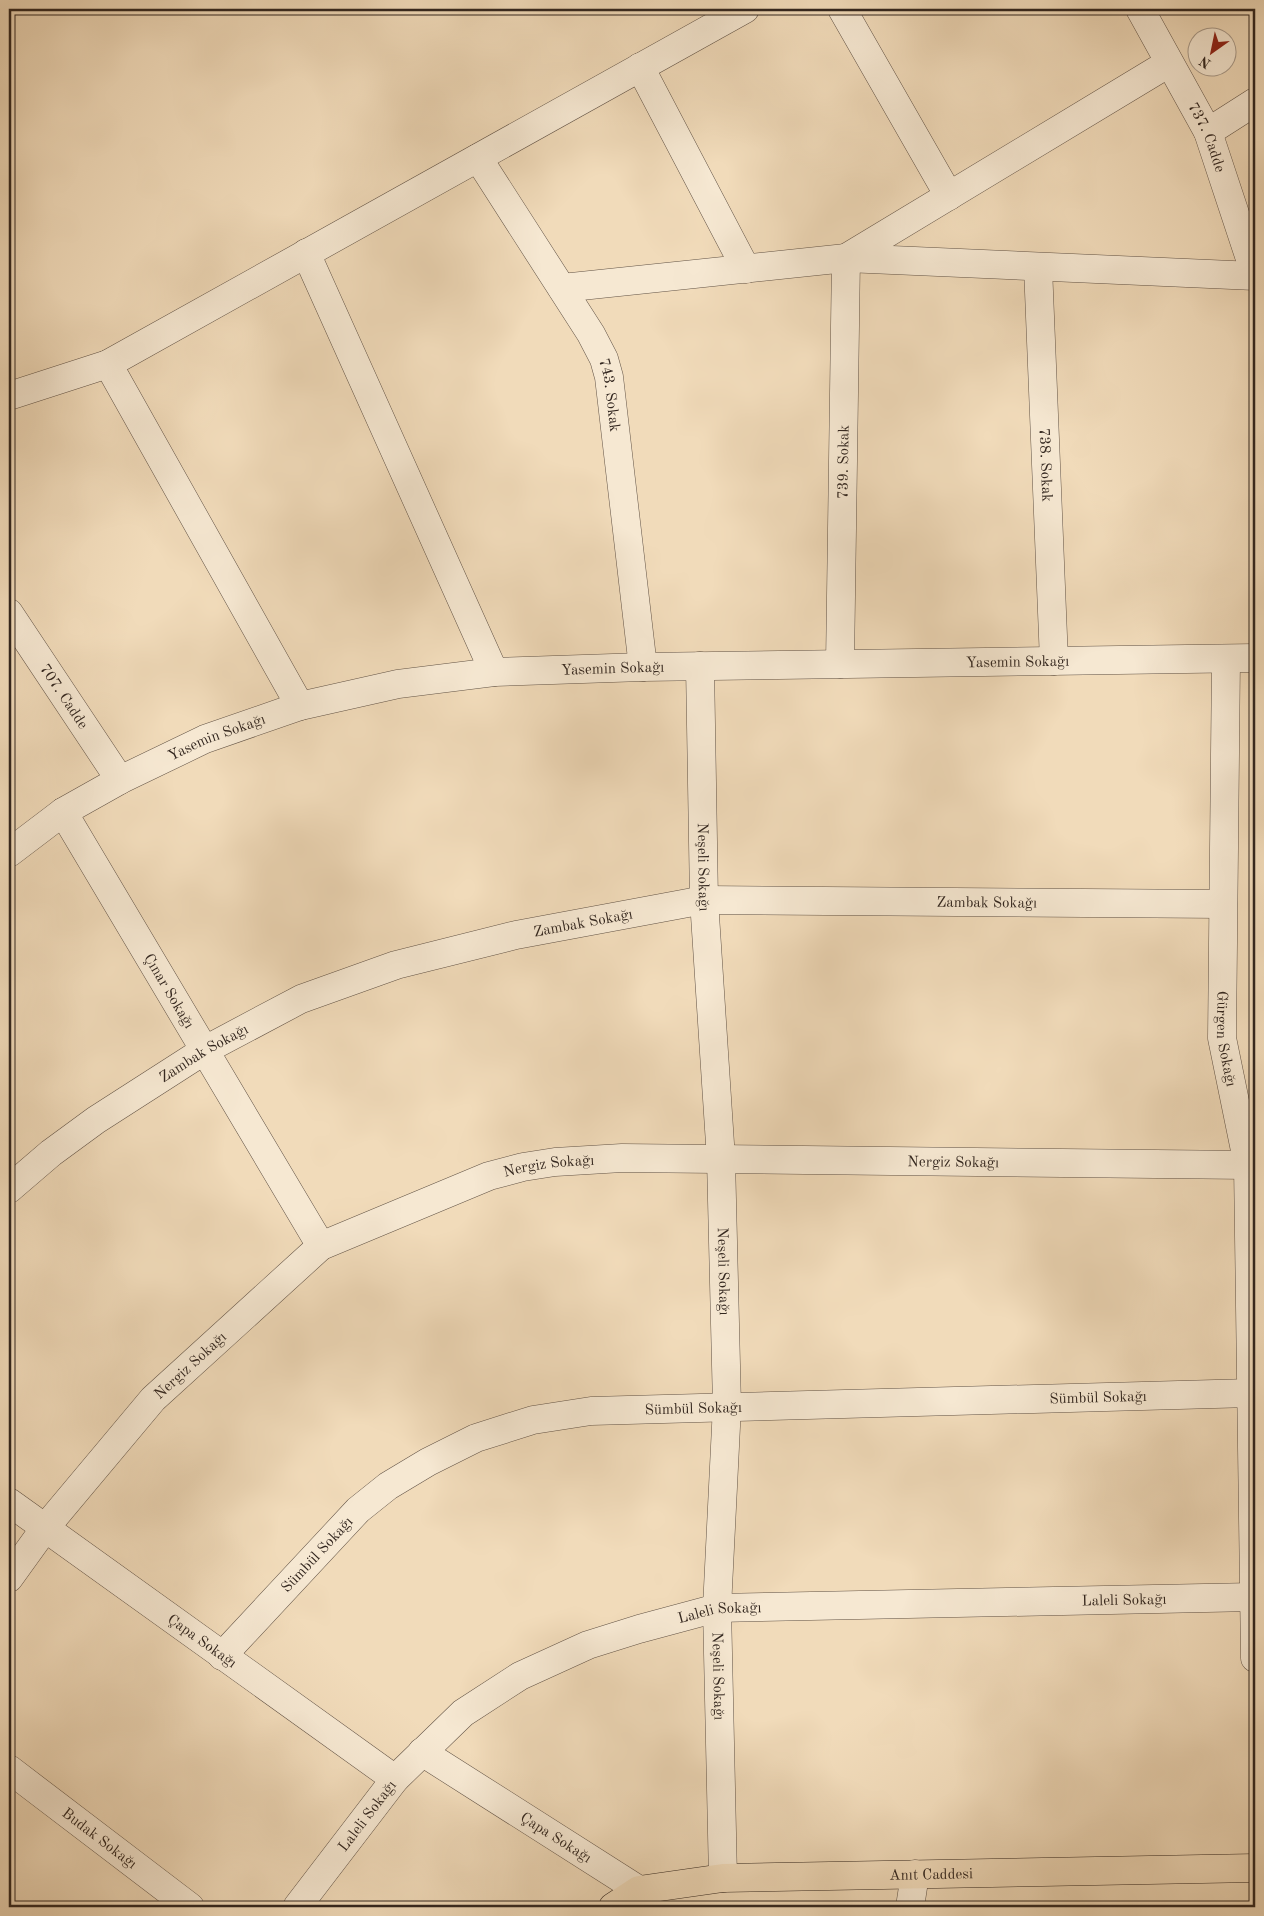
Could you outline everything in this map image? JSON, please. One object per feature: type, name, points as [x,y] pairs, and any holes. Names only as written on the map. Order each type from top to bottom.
[{"type":"main road","name":"Anıt Caddesi","points":[[613,1907],[639,1890],[723,1878],[1255,1868]]},
{"type":"street","points":[[9,396],[108,364],[745,9]]},
{"type":"street","points":[[842,9],[949,196]]},
{"type":"street","name":"737. Cadde","points":[[1140,9],[1208,132],[1255,275]]},
{"type":"street","points":[[846,258],[1170,63]]},
{"type":"street","points":[[640,67],[746,269]]},
{"type":"street","points":[[1208,132],[1255,102]]},
{"type":"street","name":"743. Sokak","points":[[478,158],[562,288],[604,359],[609,377],[644,667]]},
{"type":"street","points":[[306,253],[494,672]]},
{"type":"street","points":[[562,288],[846,258],[1255,275]]},
{"type":"street","name":"739. Sokak","points":[[840,664],[846,258]]},
{"type":"street","name":"738. Sokak","points":[[1038,267],[1054,661]]},
{"type":"street","points":[[108,364],[300,706]]},
{"type":"street","name":"707. Cadde","points":[[9,613],[120,780]]},
{"type":"street","name":"Yasemin Sokağı","points":[[9,853],[63,812],[120,780],[205,739],[300,706],[398,684],[494,672],[644,667],[1255,658]]},
{"type":"street","name":"Gürgen Sokağı","points":[[1226,659],[1222,1038],[1252,1162],[1255,1658]]},
{"type":"street","name":"Neşeli Sokağı","points":[[700,666],[704,900],[721,1159],[727,1406],[717,1608],[723,1878]]},
{"type":"street","name":"Çınar Sokağı","points":[[63,812],[321,1246]]},
{"type":"street","name":"Zambak Sokağı","points":[[9,1188],[96,1120],[205,1050],[301,999],[396,965],[516,935],[704,900],[1223,904]]},
{"type":"street","name":"Nergiz Sokağı","points":[[9,1578],[45,1528],[154,1399],[321,1246],[489,1176],[523,1167],[556,1162],[622,1158],[1252,1162]]},
{"type":"street","name":"Sümbül Sokağı","points":[[222,1656],[358,1510],[388,1486],[436,1458],[476,1438],[533,1420],[591,1411],[1252,1393]]},
{"type":"street","name":"Çapa Sokağı","points":[[9,1502],[395,1779]]},
{"type":"street","name":"Laleli Sokağı","points":[[296,1907],[395,1779],[463,1713],[520,1676],[588,1645],[639,1628],[717,1608],[1254,1597]]},
{"type":"street","name":"Çapa Sokağı","points":[[422,1752],[639,1890]]},
{"type":"street","name":"Budak Sokağı","points":[[9,1770],[190,1907]]},
{"type":"street","points":[[910,1907],[914,1874]]}]
